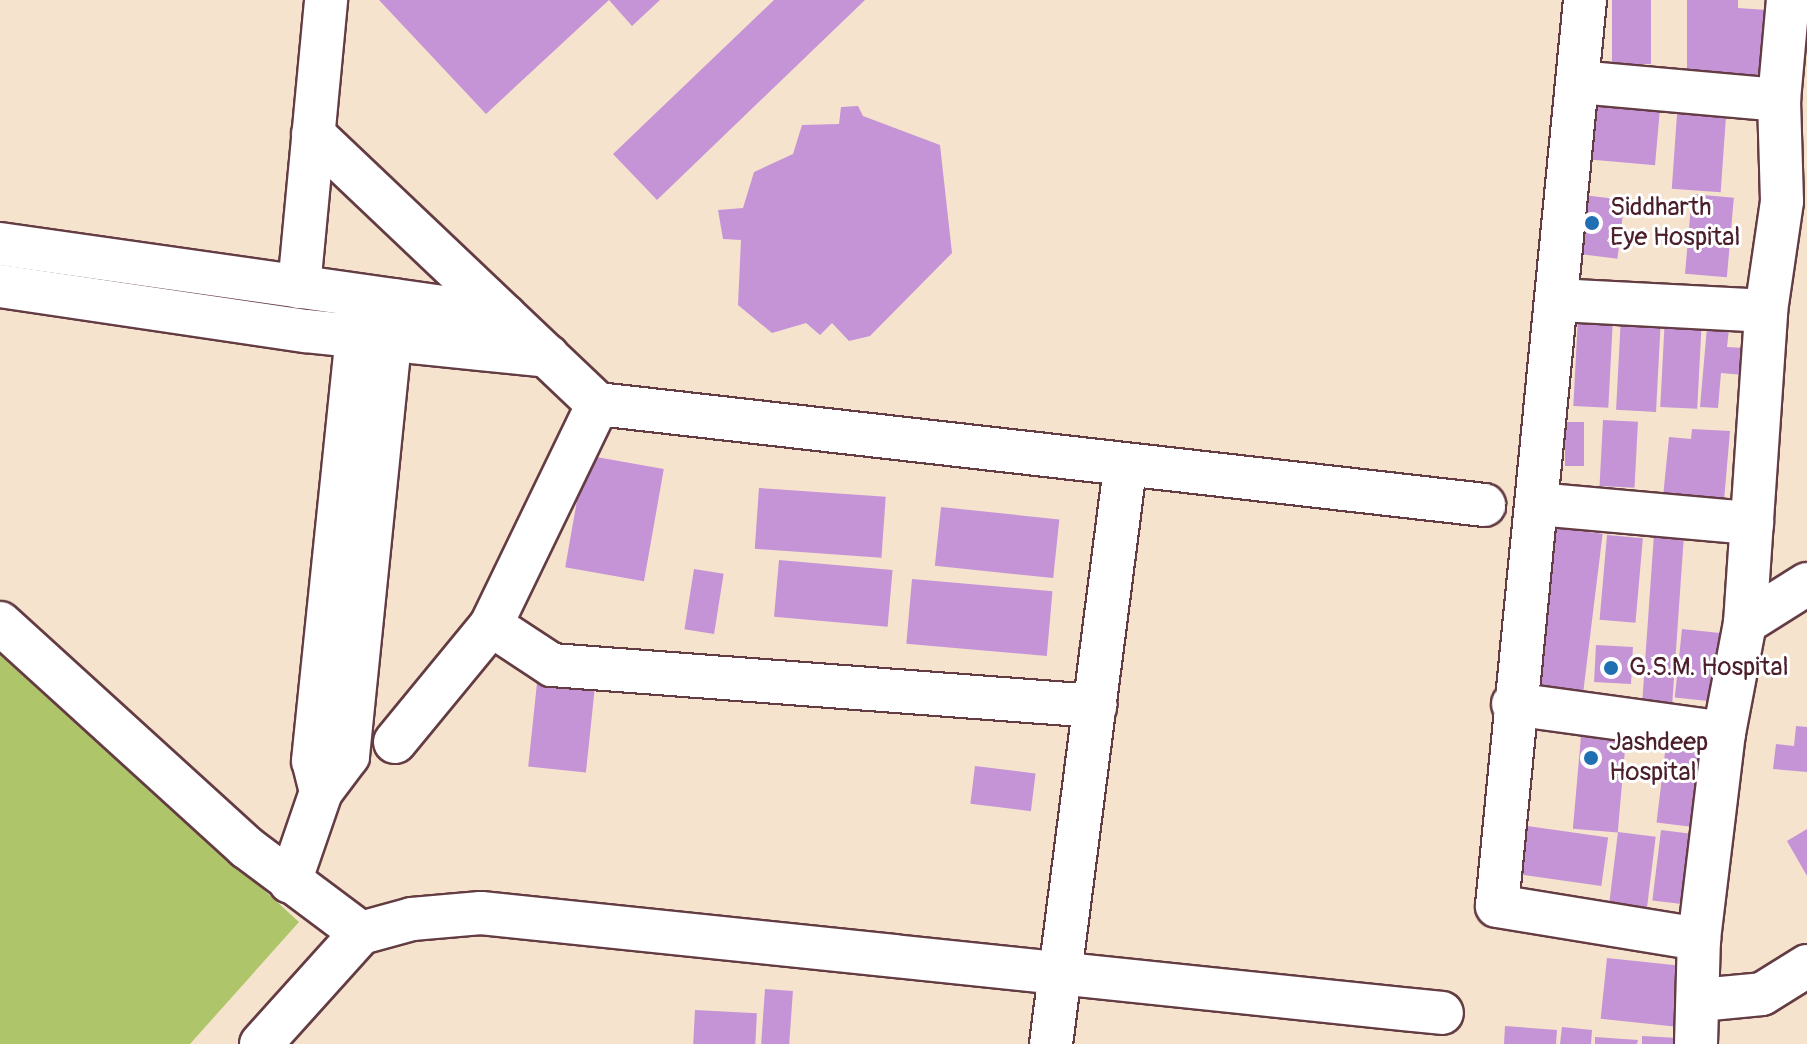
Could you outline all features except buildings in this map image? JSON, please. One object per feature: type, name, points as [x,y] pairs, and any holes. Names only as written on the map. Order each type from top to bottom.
[{"type":"street","points":[[299,287],[326,0]]},
{"type":"street","points":[[1585,0],[1537,504],[1513,704],[1497,906],[1699,939]]},
{"type":"street","points":[[1696,1044],[1700,1000],[1699,939],[1724,733],[1745,623],[1766,311],[1795,194],[1779,100],[1788,0]]},
{"type":"street","points":[[1578,82],[1779,100]]},
{"type":"street","points":[[313,134],[598,404],[1125,468],[1484,505]]},
{"type":"street","points":[[0,244],[299,287],[376,318],[548,356]]},
{"type":"street","points":[[0,286],[376,318],[505,316]]},
{"type":"street","points":[[1557,300],[1766,311]]},
{"type":"street","points":[[290,882],[321,792],[348,756],[376,318]]},
{"type":"street","points":[[395,742],[491,625],[598,404]]},
{"type":"street","points":[[1051,1044],[1125,468]]},
{"type":"street","points":[[1537,504],[1752,523]]},
{"type":"street","points":[[1745,623],[1807,584]]},
{"type":"street","points":[[0,623],[290,882],[361,933]]},
{"type":"street","points":[[491,625],[552,665],[1095,706]]},
{"type":"street","points":[[1513,704],[1724,733]]},
{"type":"street","points":[[261,1044],[361,933],[481,913],[1442,1013]]},
{"type":"street","points":[[1700,1000],[1762,994],[1807,966]]},
{"type":"green space","points":[[0,649],[299,922],[190,1044],[0,1044]]},
{"type":"place","name":"Siddharth Eye Hospital","points":[[1592,223]]},
{"type":"place","name":"G.S.M. Hospital","points":[[1611,668]]},
{"type":"place","name":"Jashdeep Hospital","points":[[1591,758]]}]
